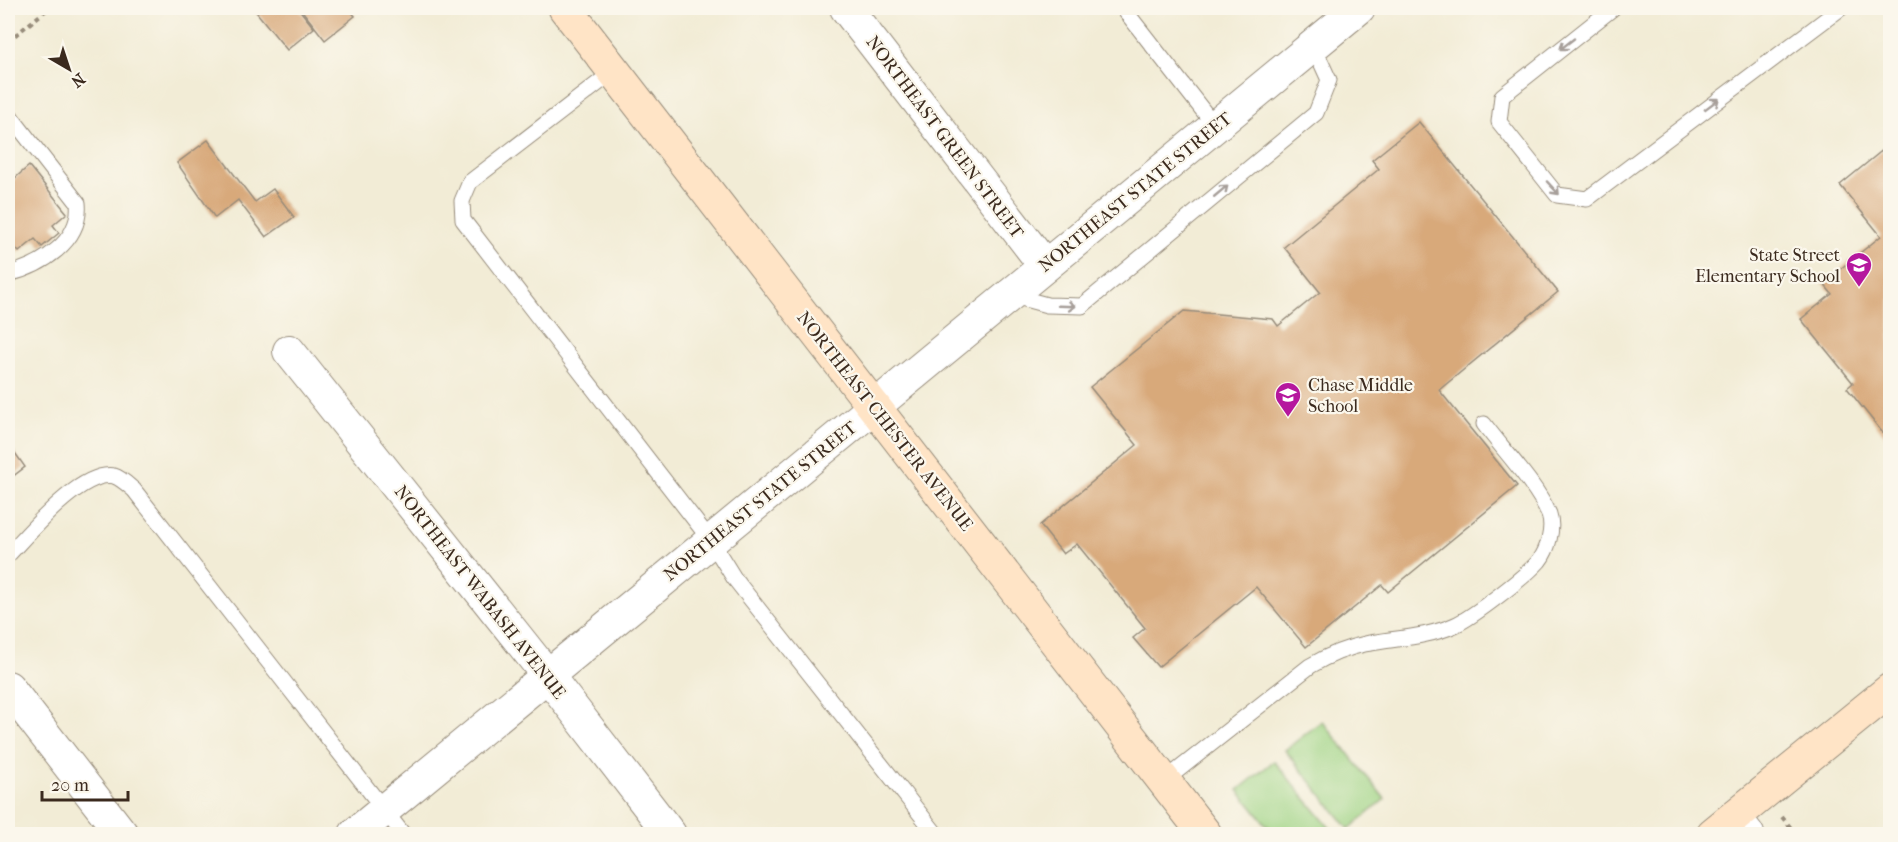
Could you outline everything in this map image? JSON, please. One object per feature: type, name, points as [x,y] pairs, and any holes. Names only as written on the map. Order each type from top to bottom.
[{"type":"street","name":"NORTHEAST CHESTER AVENUE","points":[[565,8],[1205,834]]},
{"type":"street","name":"NORTHEAST GREEN STREET","points":[[846,8],[1045,266]]},
{"type":"street","name":"NORTHEAST STATE STREET","points":[[355,834],[394,823],[548,676],[1359,8]]},
{"type":"street","name":"NORTHEAST WABASH AVENUE","points":[[289,351],[548,676],[670,834]]},
{"type":"street","points":[[8,687],[122,834]]},
{"type":"street","points":[[1732,829],[1890,690]]},
{"type":"lane","points":[[1123,8],[1215,126]]},
{"type":"lane","points":[[1613,8],[1502,96],[1499,122],[1557,195],[1587,199],[1841,8]]},
{"type":"lane","points":[[1010,295],[1047,305],[1082,306],[1316,113],[1329,80],[1313,45]]},
{"type":"lane","points":[[614,71],[470,182],[462,201],[463,220],[711,542],[734,578],[936,834]]},
{"type":"lane","points":[[8,113],[78,203],[80,219],[73,234],[51,253],[33,266],[8,274]]},
{"type":"lane","points":[[8,263],[20,265],[30,261],[67,232],[71,217],[69,204],[39,167],[38,152]]},
{"type":"lane","points":[[1164,781],[1310,666],[1332,654],[1364,644],[1426,635],[1455,625],[1479,610],[1539,561],[1551,533],[1550,515],[1540,497],[1484,424]]},
{"type":"lane","points":[[8,555],[81,485],[99,476],[116,476],[134,490],[394,823]]},
{"type":"path","points":[[8,41],[49,8]]},
{"type":"path","points":[[1780,814],[1796,834]]},
{"type":"green space","points":[[1322,721],[1385,799],[1349,829],[1285,750]]},
{"type":"green space","points":[[1274,761],[1335,834],[1274,834],[1238,790]]},
{"type":"building","points":[[253,8],[298,8],[314,28],[287,50]]},
{"type":"building","points":[[300,8],[348,8],[355,16],[325,40]]},
{"type":"building","name":"Chase Middle School","points":[[1419,122],[1558,292],[1439,390],[1517,486],[1388,592],[1382,585],[1306,647],[1256,587],[1158,667],[1133,638],[1145,628],[1077,544],[1063,554],[1040,525],[1137,445],[1090,387],[1184,311],[1273,319],[1278,326],[1320,292],[1284,247],[1379,169],[1372,160]]},
{"type":"building","points":[[208,140],[255,202],[273,189],[294,217],[266,237],[238,200],[215,218],[177,163]]},
{"type":"building","name":"State Street Elementary School","points":[[1890,144],[1890,442],[1847,388],[1853,383],[1801,319],[1832,294],[1823,283],[1881,236],[1840,185]]},
{"type":"building","points":[[29,166],[67,213],[53,225],[59,233],[42,247],[35,239],[19,252],[8,239],[8,184]]},
{"type":"building","points":[[8,443],[25,467],[8,480]]},
{"type":"place","name":"State Street Elementary School","points":[[1859,288]]},
{"type":"place","name":"Chase Middle School","points":[[1288,418]]}]
